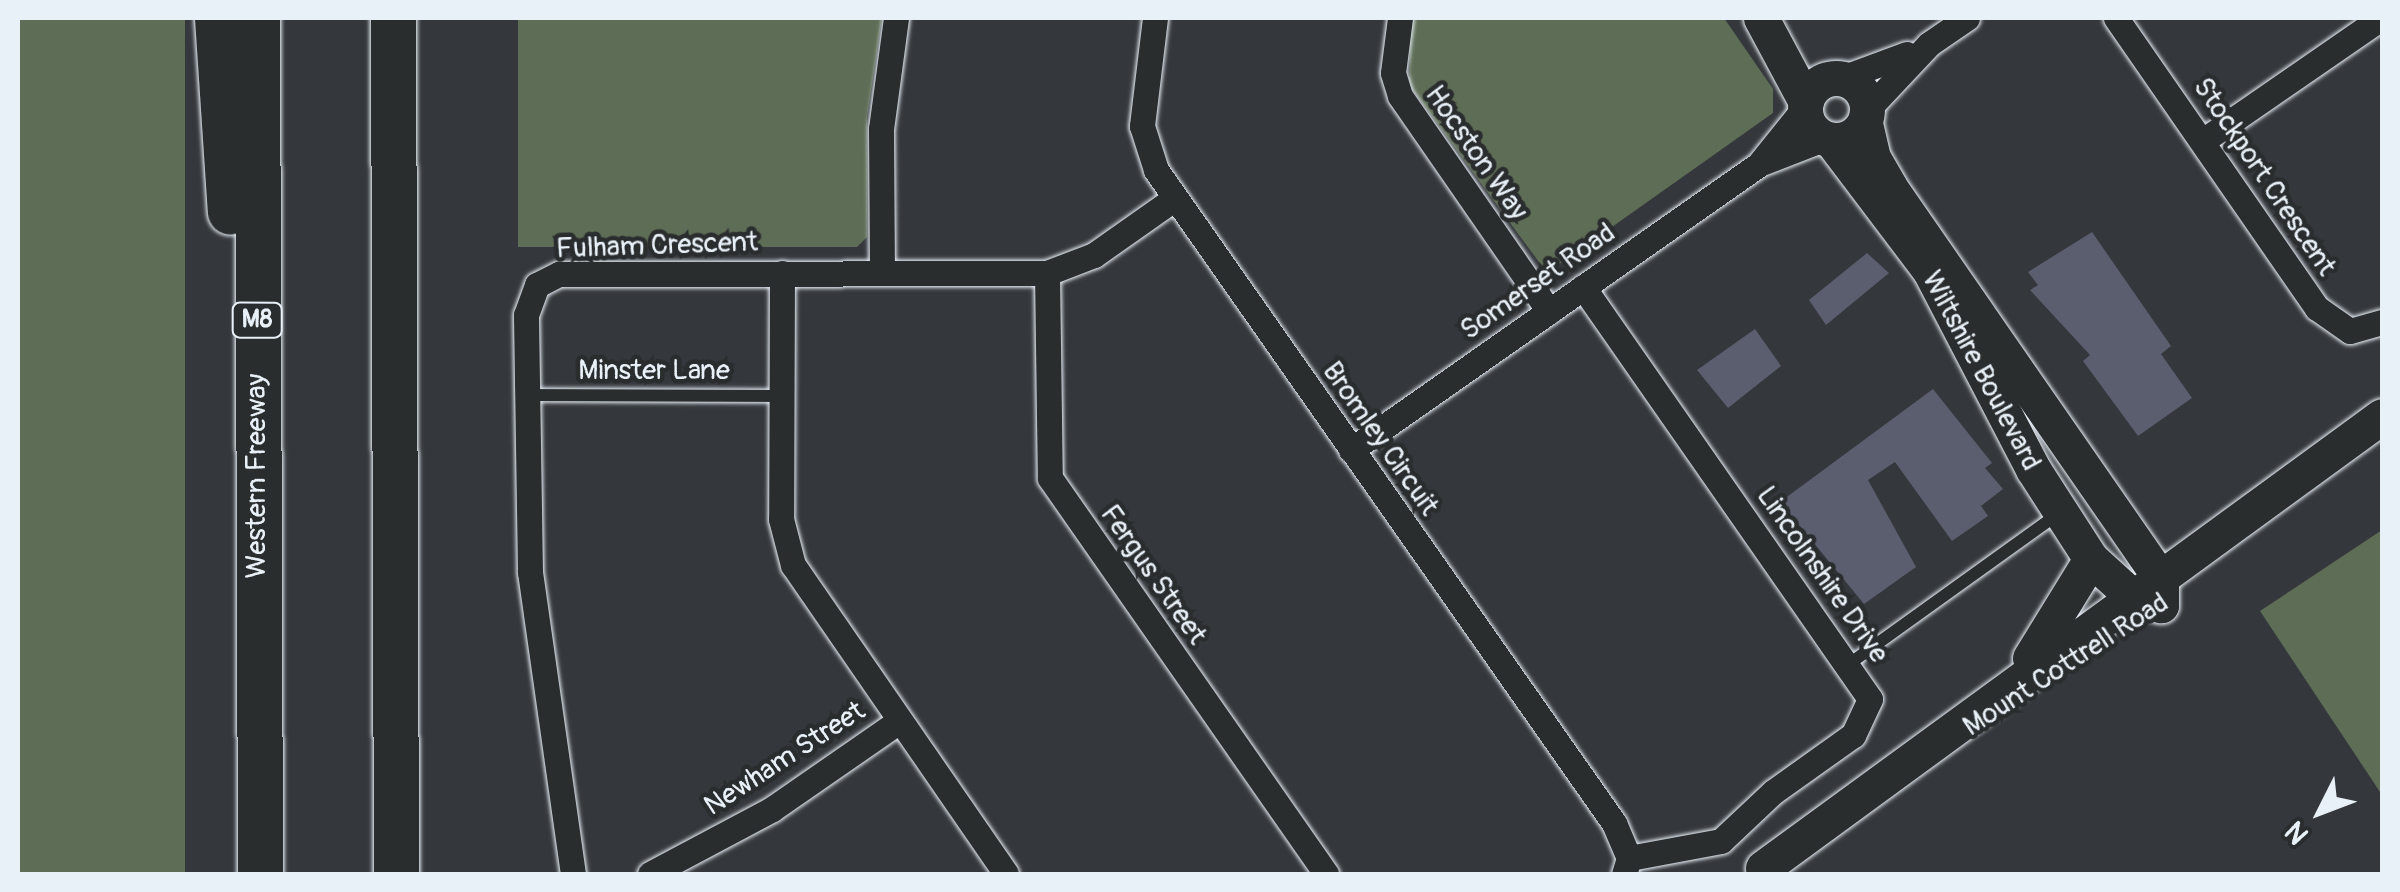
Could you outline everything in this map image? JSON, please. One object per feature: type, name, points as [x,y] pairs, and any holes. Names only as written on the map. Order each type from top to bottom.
[{"type":"highway","points":[[217,18],[257,623]]},
{"type":"highway","name":"Western Freeway","points":[[257,18],[260,874]]},
{"type":"highway","points":[[393,18],[396,874]]},
{"type":"street","points":[[882,274],[881,128],[896,18]]},
{"type":"street","name":"Bromley Circuit","points":[[1155,18],[1142,126],[1175,198],[1614,823],[1627,866]]},
{"type":"street","name":"Hocston Way","points":[[1400,18],[1394,61],[1400,96],[1549,310]]},
{"type":"street","points":[[1761,18],[1838,78],[1857,86],[1866,116]]},
{"type":"street","points":[[1761,18],[1805,104],[1812,129],[1829,139],[1851,137],[1930,44],[1967,18]]},
{"type":"street","name":"Stockport Crescent","points":[[2116,18],[2317,308],[2350,332],[2366,332],[2382,322]]},
{"type":"street","points":[[2204,140],[2381,18]]},
{"type":"street","points":[[1805,104],[1816,85],[1930,44]]},
{"type":"street","name":"Somerset Road","points":[[1759,164],[1805,104]]},
{"type":"street","name":"Wiltshire Boulevard","points":[[1866,116],[1873,158],[1890,187],[2152,594]]},
{"type":"street","name":"Somerset Road","points":[[1351,450],[1759,164],[1829,139]]},
{"type":"street","name":"Wiltshire Boulevard","points":[[1829,139],[1938,284],[2060,513],[2092,559],[2152,594]]},
{"type":"street","name":"Fulham Crescent","points":[[573,874],[532,595],[526,315],[529,299],[546,278],[782,272],[1047,273],[1094,255],[1175,198]]},
{"type":"street","points":[[782,272],[781,520],[794,565],[1006,874]]},
{"type":"street","name":"Fergus Street","points":[[1047,273],[1050,478],[1326,874]]},
{"type":"street","name":"Lincolnshire Drive","points":[[1583,287],[1870,699],[1853,735],[1773,792],[1721,841],[1627,866]]},
{"type":"street","name":"Mount Cottrell Road","points":[[1758,871],[2015,680],[2277,514],[2382,416]]},
{"type":"street","points":[[2015,680],[2092,559]]},
{"type":"street","name":"Mount Cottrell Road","points":[[1758,871],[2152,594]]},
{"type":"street","name":"Newham Street","points":[[650,874],[772,810],[898,721]]},
{"type":"lane","name":"Minster Lane","points":[[526,395],[780,396]]},
{"type":"lane","points":[[1849,664],[2060,513]]},
{"type":"green space","points":[[18,18],[185,18],[185,874],[18,874]]},
{"type":"green space","points":[[518,18],[882,18],[867,117],[867,237],[857,247],[518,247]]},
{"type":"green space","points":[[1411,18],[1724,18],[1773,89],[1773,113],[1547,273],[1409,85]]},
{"type":"green space","points":[[2382,530],[2382,795],[2260,611]]},
{"type":"building","points":[[2092,232],[2171,346],[2161,354],[2192,398],[2138,436],[2083,361],[2090,355],[2030,290],[2038,285],[2028,272]]},
{"type":"building","points":[[1867,253],[1889,273],[1826,325],[1809,300]]},
{"type":"building","points":[[1755,329],[1781,366],[1728,408],[1697,370]]},
{"type":"building","points":[[1933,389],[1992,463],[1985,468],[2003,489],[1981,506],[1988,516],[1952,541],[1895,462],[1868,480],[1916,567],[1864,604],[1780,502]]}]
